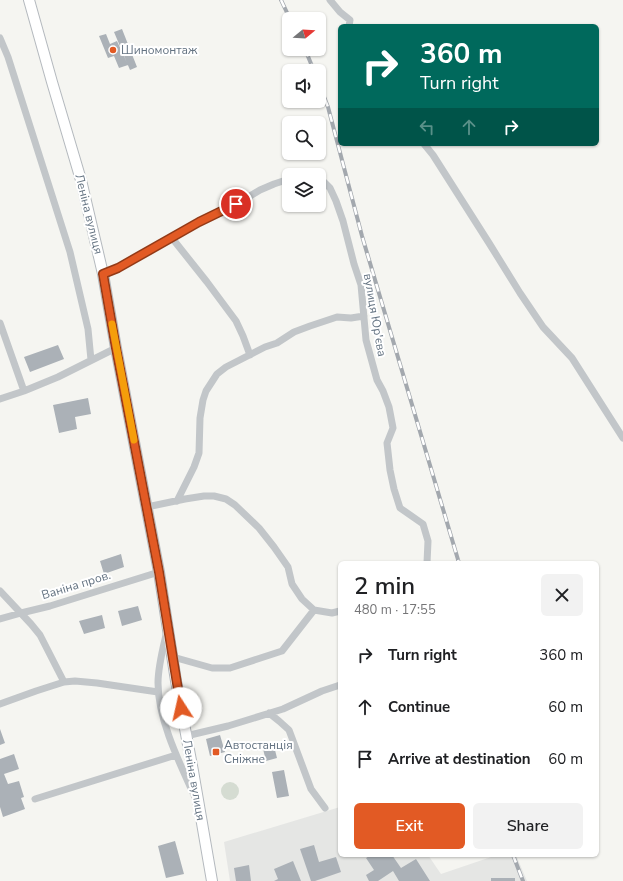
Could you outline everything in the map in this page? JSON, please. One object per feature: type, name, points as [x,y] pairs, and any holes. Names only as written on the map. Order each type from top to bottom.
[{"type":"main road","name":"Леніна вулиця","points":[[29,0],[81,180],[103,274],[159,572],[212,881]]},
{"type":"street","points":[[330,0],[340,12],[350,20],[349,24]]},
{"type":"street","points":[[0,38],[8,58],[70,252],[88,329],[91,360]]},
{"type":"street","points":[[426,146],[543,327],[572,358],[623,438]]},
{"type":"street","points":[[103,274],[118,268],[199,222],[260,190],[282,181]]},
{"type":"street","name":"вулиця Юр'єва","points":[[326,184],[330,188],[343,221],[361,285],[366,340],[372,366],[389,407],[393,428],[387,443],[394,489],[400,508],[423,524],[428,541],[427,561]]},
{"type":"street","points":[[172,238],[236,321],[250,355]]},
{"type":"street","points":[[177,501],[194,467],[199,453],[200,418],[203,400],[206,391],[217,374],[226,367],[277,343],[294,332],[337,317],[351,318],[364,316]]},
{"type":"street","points":[[0,323],[24,391]]},
{"type":"street","points":[[0,399],[58,377],[116,348]]},
{"type":"street","points":[[147,507],[214,496],[226,499],[235,505],[259,528],[274,547],[288,567],[292,584],[302,598],[314,610],[332,613],[338,612]]},
{"type":"street","name":"Ваніна пров.","points":[[0,619],[50,606],[159,572]]},
{"type":"street","points":[[0,591],[31,624],[40,636],[64,682]]},
{"type":"street","points":[[173,657],[212,668],[230,668],[282,651],[314,610]]},
{"type":"street","points":[[168,625],[158,672],[158,692],[160,705],[176,755],[199,807]]},
{"type":"street","points":[[0,704],[64,682],[97,683],[158,692]]},
{"type":"street","points":[[186,736],[228,726],[283,709],[322,691],[338,686]]},
{"type":"street","points":[[268,713],[289,730],[311,789],[325,808]]},
{"type":"street","points":[[35,799],[176,755]]},
{"type":"shaded area","points":[[226,782],[234,782],[239,787],[237,798],[234,800],[226,800],[221,795],[221,787]]},
{"type":"shaded area","points":[[338,808],[338,857],[429,857],[441,874],[491,857],[517,857],[527,881],[230,881],[224,842]]},
{"type":"building","points":[[122,29],[137,67],[130,70],[114,32]]},
{"type":"building","name":"Шиномонтаж","points":[[106,34],[110,44],[117,41],[128,65],[119,68],[114,56],[108,58],[99,36]]},
{"type":"building","points":[[58,345],[64,359],[30,372],[24,357]]},
{"type":"building","points":[[88,398],[91,414],[75,417],[77,429],[59,433],[53,405]]},
{"type":"building","points":[[121,554],[124,567],[104,574],[100,561]]},
{"type":"building","points":[[138,606],[142,620],[122,626],[118,611]]},
{"type":"building","points":[[102,615],[105,628],[84,634],[79,621]]},
{"type":"building","points":[[0,729],[5,743],[0,745]]},
{"type":"building","points":[[220,735],[225,752],[210,756],[206,739]]},
{"type":"building","points":[[273,742],[277,758],[266,761],[262,745]]},
{"type":"building","points":[[14,754],[19,769],[4,774],[8,784],[19,781],[24,797],[21,798],[25,809],[3,817],[0,807],[0,759]]},
{"type":"building","points":[[284,770],[289,796],[277,798],[272,772]]},
{"type":"building","points":[[175,841],[184,874],[166,878],[158,846]]},
{"type":"building","points":[[314,845],[319,862],[336,857],[341,872],[311,881],[300,849]]},
{"type":"building","points":[[393,857],[401,868],[416,859],[430,881],[399,881],[393,871],[378,881],[369,881],[366,875],[374,870],[366,858]]},
{"type":"building","points":[[293,861],[301,881],[274,881],[278,879],[274,869]]},
{"type":"building","points":[[249,865],[251,881],[236,881],[234,868]]},
{"type":"building","points":[[491,878],[515,878],[515,881],[491,881]]},
{"type":"railway","points":[[281,0],[287,12]]},
{"type":"railway","points":[[308,56],[311,64]]},
{"type":"railway","points":[[326,102],[338,145]]},
{"type":"railway","points":[[338,146],[362,236],[458,561]]},
{"type":"railway","points":[[514,857],[523,881]]},
{"type":"slow traffic","points":[[112,324],[134,440]]},
{"type":"place","name":"Шиномонтаж","points":[[113,50]]},
{"type":"place","name":"Автостанція Сніжне","points":[[216,752]]},
{"type":"route","points":[[181,708],[159,572],[103,274],[118,268],[199,222],[236,204]]}]
